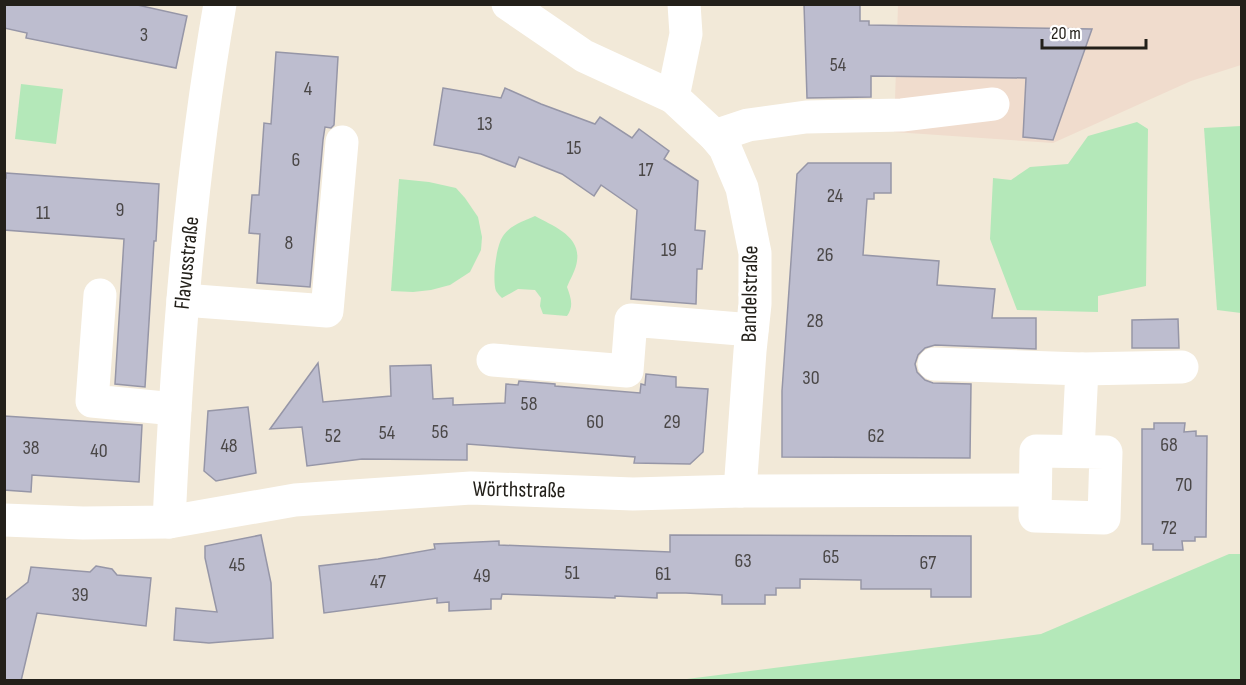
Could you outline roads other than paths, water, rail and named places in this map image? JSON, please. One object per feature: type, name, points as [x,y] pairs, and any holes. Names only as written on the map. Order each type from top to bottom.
[{"type":"street","name":"Flavusstraße","points":[[168,522],[183,300],[207,78],[220,4]]},
{"type":"street","name":"Bandelstraße","points":[[507,4],[584,56],[674,97],[715,136],[724,148],[742,188],[755,253],[754,304],[741,491]]},
{"type":"street","points":[[674,97],[686,34],[684,4]]},
{"type":"street","points":[[715,136],[748,125],[806,117],[902,115],[993,104]]},
{"type":"street","points":[[183,300],[327,311],[342,142]]},
{"type":"street","points":[[100,295],[92,401],[175,409]]},
{"type":"street","points":[[493,360],[627,372],[631,320],[752,330]]},
{"type":"street","points":[[934,364],[1082,369],[1182,367]]},
{"type":"street","points":[[1078,451],[1082,369]]},
{"type":"street","points":[[1036,450],[1106,452],[1104,518],[1035,516],[1035,490],[1036,450]]},
{"type":"street","name":"Wörthstraße","points":[[4,520],[83,523],[168,522],[294,500],[471,488],[633,494],[741,491],[1035,490]]}]
